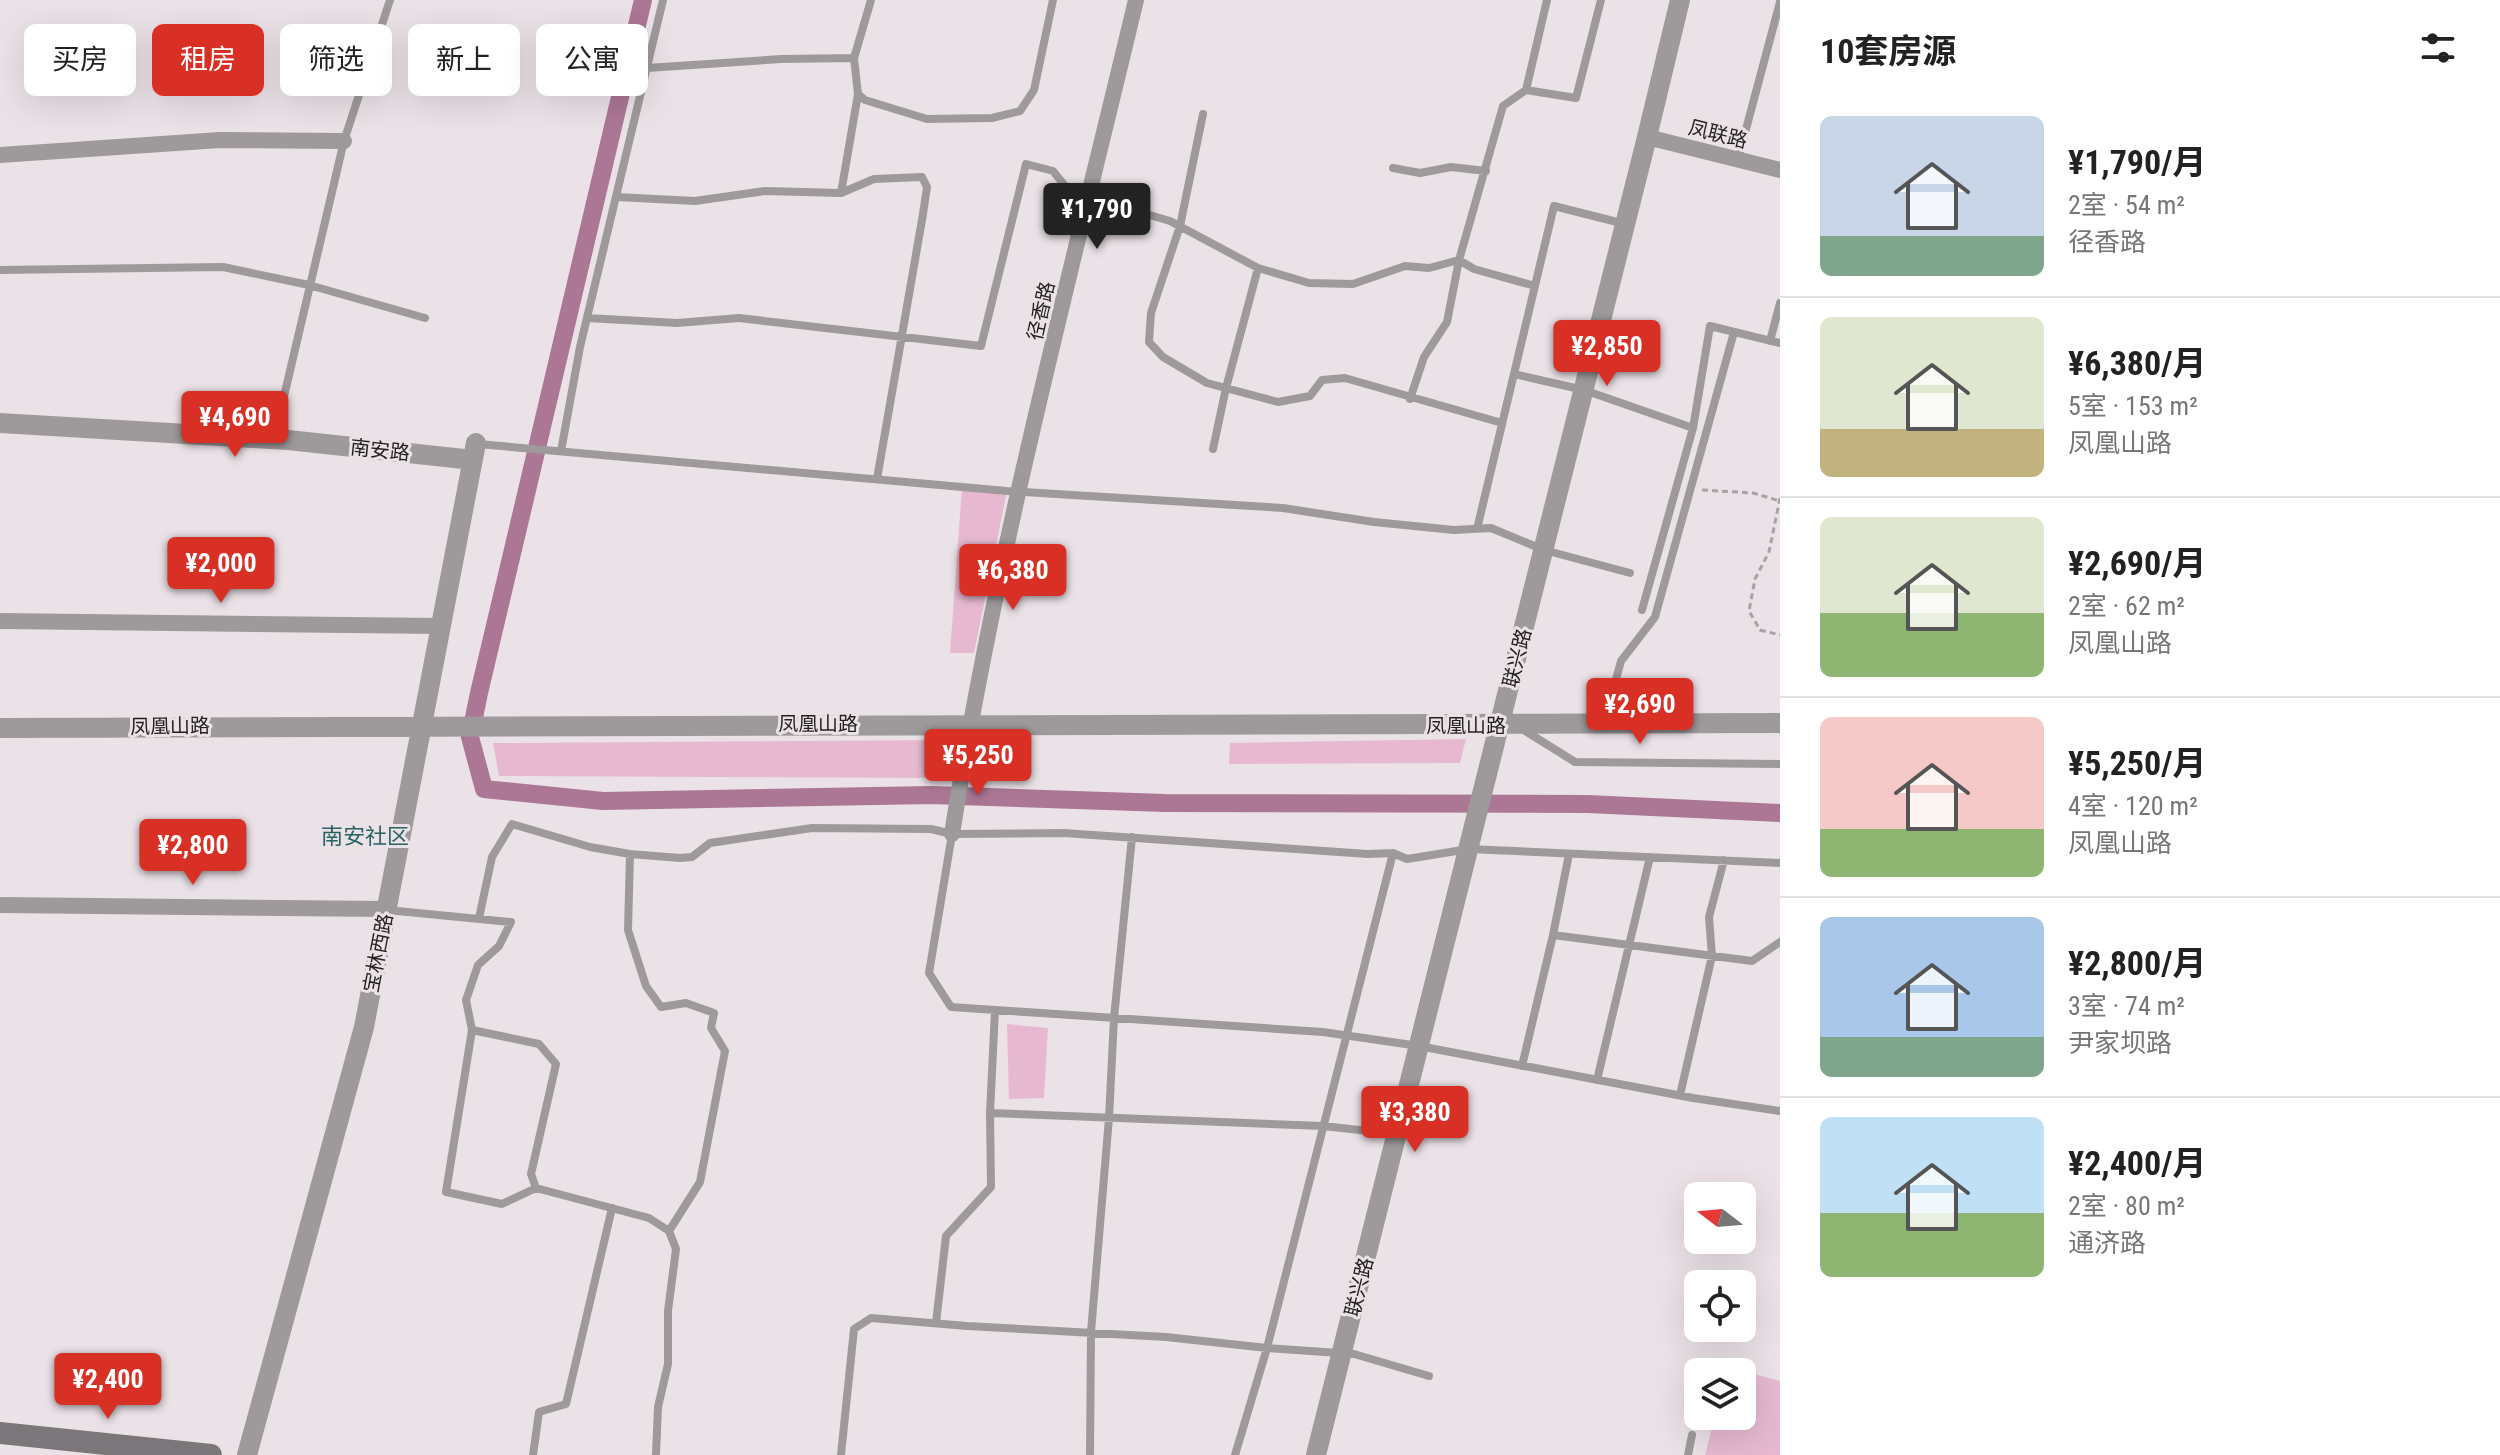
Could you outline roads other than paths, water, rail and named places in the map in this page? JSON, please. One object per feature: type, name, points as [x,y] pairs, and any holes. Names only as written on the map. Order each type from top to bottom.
[{"type":"main road","points":[[0,1433],[211,1455]]},
{"type":"street","name":"径香路","points":[[953,826],[969,725],[1019,492],[1136,0]]},
{"type":"street","name":"联兴路","points":[[1316,1455],[1490,765],[1508,726],[1544,550],[1680,0]]},
{"type":"street","name":"凤联路","points":[[1647,137],[1780,170]]},
{"type":"street","points":[[0,155],[220,140],[344,141]]},
{"type":"street","name":"南安路","points":[[0,423],[475,452]]},
{"type":"street","name":"宝林西路","points":[[247,1455],[364,1027],[475,452]]},
{"type":"street","points":[[0,621],[441,626]]},
{"type":"street","name":"凤凰山路","points":[[0,728],[422,724],[1508,726],[1780,723]]},
{"type":"street","points":[[0,905],[386,909]]},
{"type":"lane","points":[[274,439],[344,141],[390,0]]},
{"type":"lane","points":[[648,64],[663,0]]},
{"type":"lane","points":[[841,193],[858,94],[854,58],[871,0]]},
{"type":"lane","points":[[858,94],[865,100],[927,119],[992,118],[1020,111],[1034,90],[1053,0]]},
{"type":"lane","points":[[1410,399],[1424,357],[1447,322],[1459,260],[1503,106],[1526,90],[1547,0]]},
{"type":"lane","points":[[1526,90],[1576,98],[1601,0]]},
{"type":"lane","points":[[1738,159],[1780,2]]},
{"type":"lane","points":[[648,68],[781,59],[854,58]]},
{"type":"lane","points":[[561,451],[587,318],[640,96]]},
{"type":"lane","points":[[1203,114],[1180,226],[1151,313],[1149,342],[1163,357],[1207,383],[1278,402],[1310,396],[1322,380],[1345,378],[1502,423]]},
{"type":"lane","points":[[587,318],[677,323],[739,318],[981,346],[1026,164],[1053,171],[1086,212],[1136,211],[1180,226],[1258,268],[1309,283],[1353,284],[1405,266],[1429,268],[1459,260],[1474,269],[1535,286]]},
{"type":"lane","points":[[1393,168],[1420,173],[1451,167],[1486,171]]},
{"type":"lane","points":[[616,197],[695,201],[765,191],[841,193],[874,179],[922,177],[927,187],[877,479]]},
{"type":"lane","points":[[1477,529],[1554,206],[1625,225]]},
{"type":"lane","points":[[0,270],[223,267],[309,285],[425,318]]},
{"type":"lane","points":[[1213,449],[1258,268]]},
{"type":"lane","points":[[1770,341],[1780,303]]},
{"type":"lane","points":[[1642,610],[1693,428],[1710,326],[1780,343]]},
{"type":"lane","points":[[1604,725],[1621,661],[1655,617],[1734,332]]},
{"type":"lane","points":[[1514,374],[1584,390],[1693,428]]},
{"type":"lane","points":[[475,452],[522,448],[551,450],[1019,492],[1283,508],[1454,530],[1491,528],[1544,550],[1630,573]]},
{"type":"lane","points":[[1508,726],[1575,762],[1780,764]]},
{"type":"lane","points":[[479,918],[492,857],[512,824],[590,847],[630,854],[692,857],[710,843],[812,828],[931,829],[953,826],[1368,854],[1393,853],[1407,859],[1469,846],[1569,854],[1780,863]]},
{"type":"lane","points":[[953,826],[929,973],[951,1007],[1346,1036],[1419,1046],[1780,1111]]},
{"type":"lane","points":[[1090,1455],[1091,1332],[1114,1018],[1132,837]]},
{"type":"lane","points":[[1235,1455],[1267,1348],[1393,853]]},
{"type":"lane","points":[[630,854],[628,930],[646,986],[661,1007],[686,1003],[714,1013],[711,1028],[725,1051],[700,1182],[669,1231]]},
{"type":"lane","points":[[1522,1066],[1569,854]]},
{"type":"lane","points":[[1597,1080],[1650,857]]},
{"type":"lane","points":[[1680,1095],[1712,956],[1709,917],[1724,860]]},
{"type":"lane","points":[[386,909],[511,922],[499,946],[478,965],[466,1000],[472,1030],[446,1192],[502,1204],[536,1188],[649,1218],[669,1231],[676,1249],[668,1311],[668,1364],[658,1407],[656,1455]]},
{"type":"lane","points":[[1553,935],[1752,961],[1780,942]]},
{"type":"lane","points":[[936,1323],[946,1236],[991,1187],[990,1113],[995,1010]]},
{"type":"lane","points":[[472,1030],[539,1044],[556,1064],[531,1174],[536,1188]]},
{"type":"lane","points":[[990,1113],[1323,1126],[1397,1134]]},
{"type":"lane","points":[[533,1455],[539,1412],[566,1404],[612,1208]]},
{"type":"lane","points":[[841,1455],[854,1329],[871,1318],[1166,1337],[1354,1354],[1429,1376]]},
{"type":"lane","points":[[1688,1455],[1692,1435]]},
{"type":"waterway","points":[[643,0],[470,737],[484,789],[603,801],[931,795],[1165,803],[1588,804],[1780,813]]},
{"type":"district","name":"南安社区","points":[[365,836]]}]
